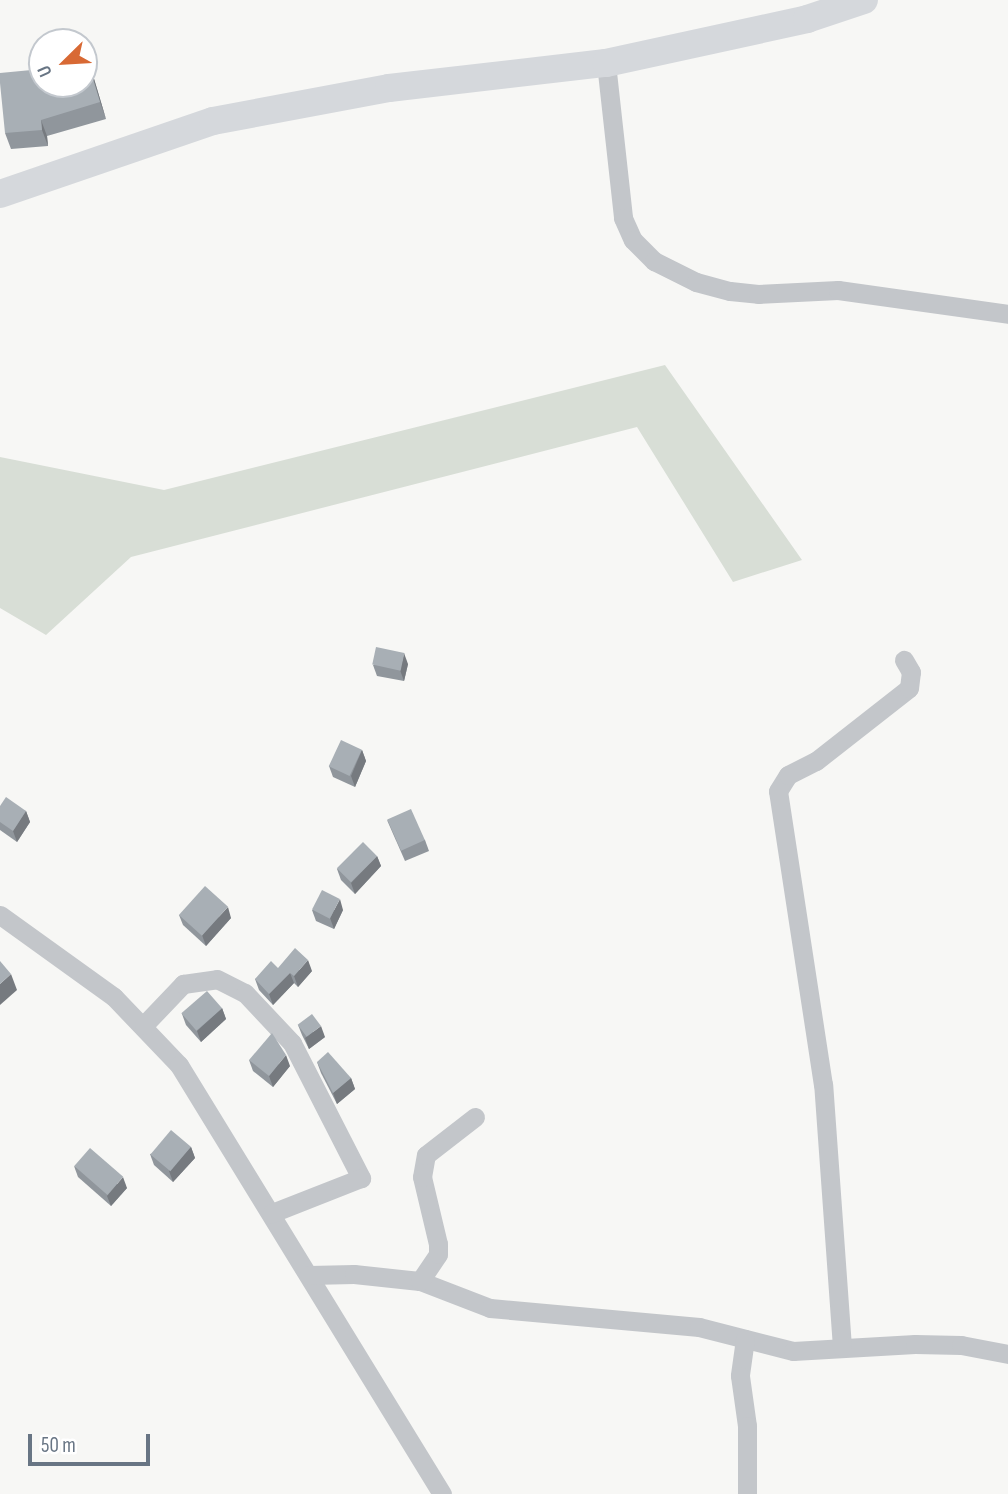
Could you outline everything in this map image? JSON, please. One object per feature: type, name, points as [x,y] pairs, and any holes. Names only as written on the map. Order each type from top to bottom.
[{"type":"street","points":[[0,194],[213,121],[389,88],[606,63],[807,19],[864,0]]},
{"type":"street","points":[[606,63],[623,218],[633,240],[654,261],[696,282],[730,291],[850,291],[1008,314]]},
{"type":"street","points":[[842,1347],[823,1085],[778,791],[788,775],[816,761],[909,688],[911,672],[904,660]]},
{"type":"street","points":[[0,915],[114,997],[144,1025],[202,1097],[442,1494]]},
{"type":"street","points":[[144,1025],[183,984],[217,979],[245,993],[292,1042],[361,1178],[272,1213]]},
{"type":"street","points":[[420,1281],[438,1254],[422,1177],[426,1155],[475,1117]]},
{"type":"street","points":[[309,1275],[354,1274],[420,1281],[490,1308],[699,1327],[793,1351],[842,1347],[961,1345],[1008,1354]]},
{"type":"street","points":[[745,1339],[740,1376],[747,1426],[747,1494]]},
{"type":"shaded area","points":[[665,365],[802,560],[733,582],[637,427],[131,557],[46,635],[0,608],[0,457],[164,490]]},
{"type":"building","points":[[28,70],[28,98],[98,98],[98,95],[100,102],[41,120],[42,130],[5,133],[0,73]]},
{"type":"building","points":[[376,647],[404,653],[401,671],[372,665]]},
{"type":"building","points":[[341,740],[362,750],[350,776],[329,766]]},
{"type":"building","points":[[6,797],[26,811],[13,831],[0,822],[0,806]]},
{"type":"building","points":[[411,809],[425,840],[401,851],[387,820]]},
{"type":"building","points":[[363,842],[377,856],[351,882],[337,868]]},
{"type":"building","points":[[205,886],[228,907],[202,936],[179,915]]},
{"type":"building","points":[[322,890],[340,899],[330,919],[312,910]]},
{"type":"building","points":[[295,948],[308,960],[294,976],[290,973],[269,994],[255,979],[271,961],[278,968]]},
{"type":"building","points":[[0,961],[11,974],[0,984]]},
{"type":"building","points":[[207,991],[222,1008],[196,1031],[181,1013]]},
{"type":"building","points":[[312,1014],[321,1026],[307,1037],[298,1025]]},
{"type":"building","points":[[272,1033],[286,1055],[269,1076],[249,1060]]},
{"type":"building","points":[[328,1052],[351,1078],[333,1093],[317,1062]]},
{"type":"building","points":[[171,1130],[191,1147],[170,1171],[150,1155]]},
{"type":"building","points":[[90,1148],[123,1177],[107,1195],[74,1166]]}]
